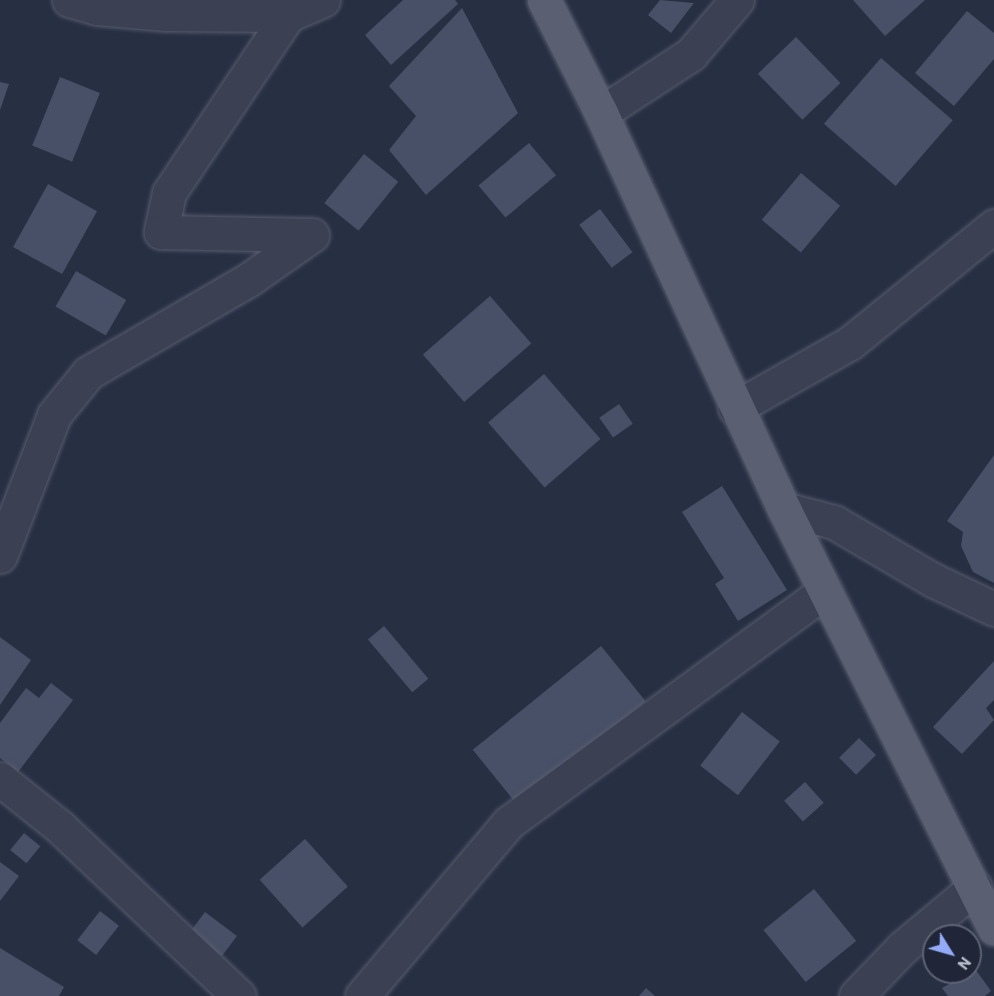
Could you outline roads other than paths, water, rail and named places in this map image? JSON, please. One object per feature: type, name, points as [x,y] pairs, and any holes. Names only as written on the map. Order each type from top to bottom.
[{"type":"main road","points":[[544,0],[601,113],[735,408],[994,928]]},
{"type":"street","points":[[69,0],[97,8],[166,14],[288,15],[323,0]]},
{"type":"street","points":[[601,113],[691,54],[737,0]]},
{"type":"street","points":[[0,556],[54,416],[88,373],[248,280],[312,235],[161,232],[169,193],[288,15]]},
{"type":"street","points":[[735,408],[850,343],[994,226]]},
{"type":"street","points":[[784,509],[834,522],[933,580],[994,609]]},
{"type":"street","points":[[362,996],[508,823],[825,591]]},
{"type":"street","points":[[0,778],[60,827],[239,996]]},
{"type":"street","points":[[856,996],[902,948],[975,887]]}]
